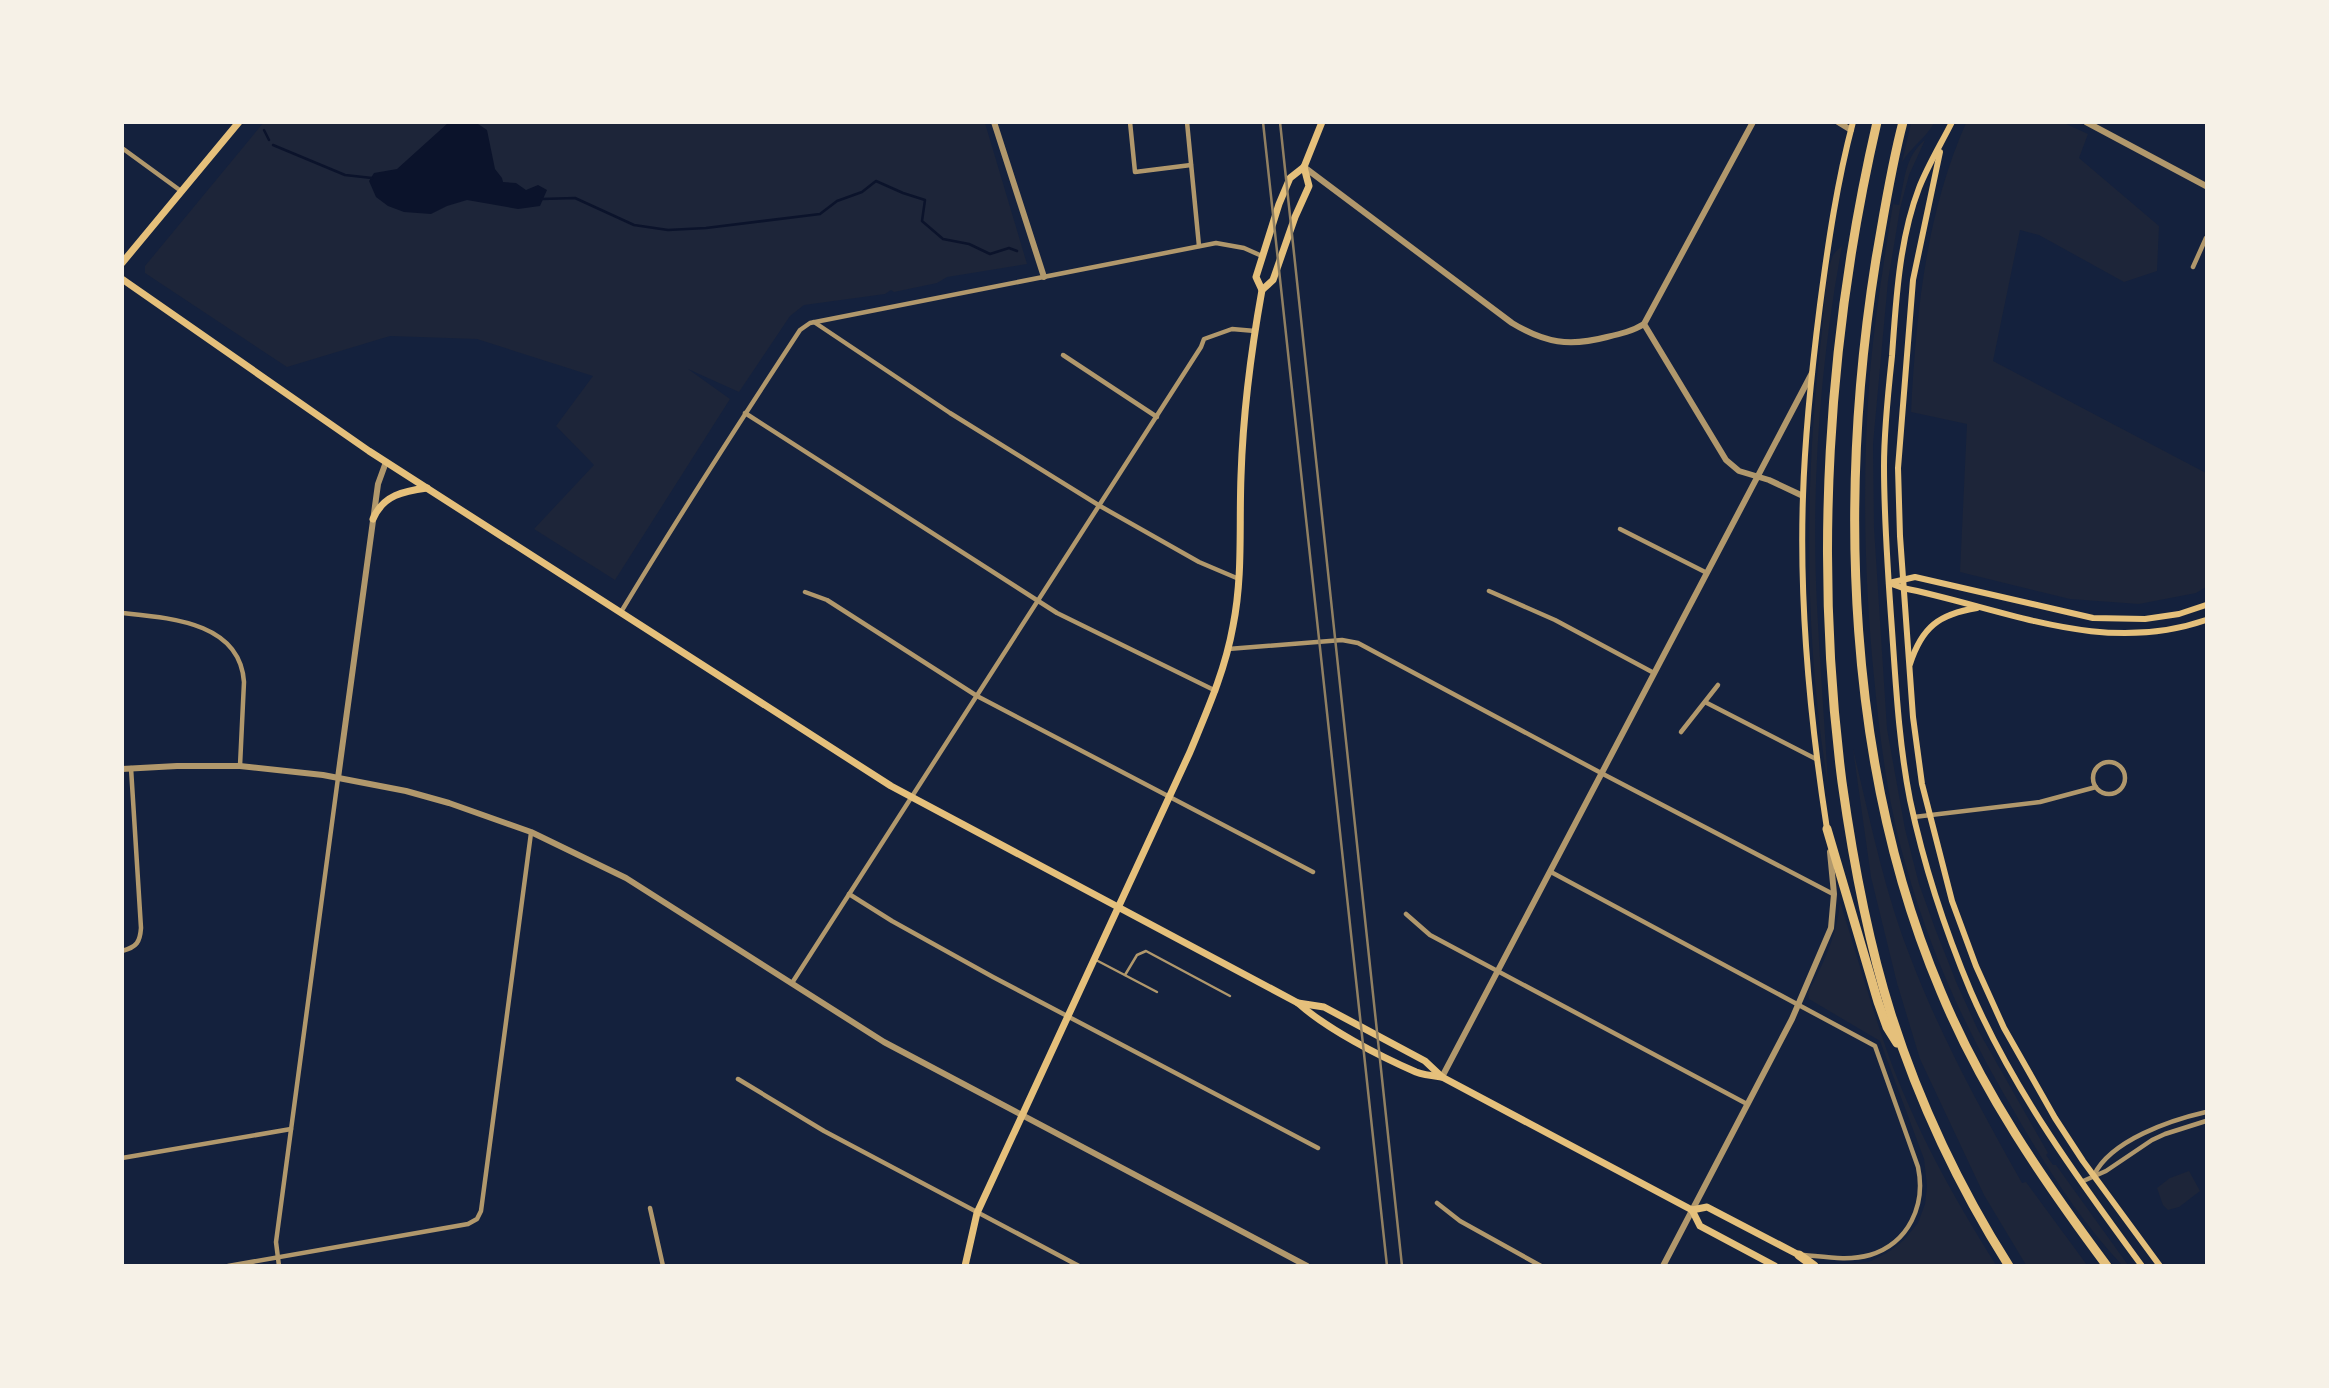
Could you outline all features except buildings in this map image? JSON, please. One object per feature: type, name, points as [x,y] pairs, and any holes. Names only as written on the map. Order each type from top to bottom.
[{"type":"highway","points":[[1877,122],[1847,278],[1835,381],[1828,485],[1829,607],[1836,725],[1854,862],[1876,964],[1908,1062],[1949,1158],[2009,1265]]},
{"type":"highway","points":[[1903,122],[1873,281],[1863,360],[1857,451],[1858,605],[1863,673],[1877,775],[1893,850],[1910,911],[1947,1007],[2012,1130],[2106,1265]]},
{"type":"highway","points":[[1827,829],[1887,1027],[1908,1062]]},
{"type":"highway","points":[[1799,1255],[1814,1265]]},
{"type":"main road","points":[[122,262],[239,122]]},
{"type":"main road","points":[[965,1265],[977,1213],[1216,691],[1228,649],[1240,579],[1241,474],[1247,389],[1262,290],[1256,277],[1290,178],[1304,167],[1322,122]]},
{"type":"main road","points":[[1952,122],[1919,187],[1903,255],[1895,306],[1885,444],[1885,515],[1899,728],[1914,817],[1939,906],[1975,1001],[2027,1099],[2081,1182],[2142,1265]]},
{"type":"main road","points":[[1827,829],[1817,760],[1805,624],[1803,496],[1812,373],[1828,247],[1852,126]]},
{"type":"main road","points":[[1942,143],[1919,246],[1909,313],[1898,468],[1903,588],[1916,750],[1929,815],[1952,901],[1990,997],[2029,1074],[2094,1175],[2160,1265]]},
{"type":"main road","points":[[1262,290],[1273,280],[1309,186],[1304,167]]},
{"type":"main road","points":[[122,279],[386,462],[911,797],[1298,1003],[1317,1020],[1370,1048],[1418,1073],[1443,1077]]},
{"type":"main road","points":[[373,519],[384,503],[396,494],[427,488]]},
{"type":"main road","points":[[1889,583],[1915,577],[2093,618],[2145,619],[2207,606]]},
{"type":"main road","points":[[1889,583],[2091,632],[2153,632],[2207,620]]},
{"type":"main road","points":[[1909,667],[1916,645],[1931,626],[1941,618],[1982,607]]},
{"type":"main road","points":[[2091,632],[2093,618]]},
{"type":"main road","points":[[1298,1003],[1324,1007],[1425,1061],[1443,1077],[1692,1210],[1700,1226],[1775,1265]]},
{"type":"main road","points":[[1692,1210],[1707,1207],[1799,1255]]},
{"type":"street","points":[[994,122],[1044,277]]},
{"type":"street","points":[[1130,122],[1135,172],[1191,165]]},
{"type":"street","points":[[1187,122],[1199,246]]},
{"type":"street","points":[[1304,167],[1512,323],[1539,338],[1574,343],[1634,330],[1644,324],[1753,122]]},
{"type":"street","points":[[1838,122],[1852,126]]},
{"type":"street","points":[[2086,122],[2207,187]]},
{"type":"street","points":[[122,148],[182,191]]},
{"type":"street","points":[[2193,267],[2207,238]]},
{"type":"street","points":[[621,612],[745,412],[800,330],[814,321],[1216,243],[1232,245],[1262,256]]},
{"type":"street","points":[[814,321],[950,413],[1100,506],[1199,562],[1240,579]]},
{"type":"street","points":[[1644,324],[1719,450],[1739,471],[1769,480],[1803,496]]},
{"type":"street","points":[[792,984],[1157,417],[1204,338],[1232,329],[1255,331]]},
{"type":"street","points":[[1063,355],[1157,417]]},
{"type":"street","points":[[1443,1077],[1812,373]]},
{"type":"street","points":[[745,412],[1057,613],[1216,691]]},
{"type":"street","points":[[279,1265],[276,1242],[291,1129],[373,519],[379,480],[386,462]]},
{"type":"street","points":[[1620,529],[1707,573]]},
{"type":"street","points":[[1489,591],[1555,621],[1654,673]]},
{"type":"street","points":[[805,593],[827,600],[977,696],[1314,872]]},
{"type":"street","points":[[122,613],[184,622],[218,635],[234,649],[244,682],[240,766]]},
{"type":"street","points":[[1228,649],[1342,640],[1358,643],[1834,894]]},
{"type":"street","points":[[1681,732],[1718,685]]},
{"type":"street","points":[[1705,702],[1817,760]]},
{"type":"street","points":[[2109,762],[2122,769],[2124,780],[2120,789],[2110,794],[2099,791],[2096,787],[2094,772],[2100,765],[2109,762]]},
{"type":"street","points":[[122,769],[240,766],[338,778],[406,791],[471,810],[531,832],[625,878],[884,1042],[1307,1265]]},
{"type":"street","points":[[122,951],[137,945],[141,928],[131,768]]},
{"type":"street","points":[[1914,817],[2040,802],[2096,787]]},
{"type":"street","points":[[1663,1265],[1792,1019],[1826,943],[1831,928],[1834,894],[1827,829]]},
{"type":"street","points":[[228,1265],[468,1224],[478,1217],[481,1211],[531,832]]},
{"type":"street","points":[[1552,872],[1875,1046],[1918,1167],[1921,1186],[1914,1216],[1898,1241],[1870,1255],[1841,1258],[1799,1255]]},
{"type":"street","points":[[849,894],[891,921],[1068,1017],[1318,1148]]},
{"type":"street","points":[[1406,914],[1430,935],[1747,1104]]},
{"type":"street","points":[[738,1079],[824,1131],[1079,1265]]},
{"type":"street","points":[[2094,1175],[2100,1163],[2150,1129],[2207,1112]]},
{"type":"street","points":[[2081,1182],[2106,1171],[2158,1137],[2207,1121]]},
{"type":"street","points":[[122,1158],[291,1129]]},
{"type":"street","points":[[1437,1203],[1460,1221],[1541,1265]]},
{"type":"street","points":[[650,1208],[663,1265]]},
{"type":"lane","points":[[1125,975],[1137,955],[1146,951],[1230,996]]},
{"type":"lane","points":[[1093,958],[1157,992]]},
{"type":"shaded area","points":[[264,122],[985,123],[1027,264],[947,277],[937,283],[894,292],[891,290],[885,294],[804,305],[790,316],[739,392],[688,369],[730,399],[615,580],[534,529],[594,465],[556,426],[593,376],[477,339],[390,336],[287,367],[145,273],[145,266]]},
{"type":"shaded area","points":[[475,122],[487,130],[495,169],[503,182],[516,183],[526,190],[538,185],[547,190],[540,206],[518,209],[467,200],[431,214],[404,212],[388,206],[376,197],[369,181],[374,173],[397,169],[448,123]]},
{"type":"shaded area","points":[[1911,123],[1934,123],[1902,162]]},
{"type":"shaded area","points":[[1966,123],[2064,123],[2088,134],[2079,158],[2159,226],[2157,271],[2124,282],[2039,235],[2020,230],[1993,361],[2206,473],[2206,587],[2196,593],[2139,604],[2070,599],[1960,572],[1967,424],[1911,412],[1925,264],[1941,192]]},
{"type":"shaded area","points":[[1925,140],[1909,175],[1900,209],[1888,281],[1873,444],[1874,528],[1887,729],[1905,829],[1919,884],[1936,931],[1978,1030],[2048,1153],[2046,1155],[2128,1265],[2122,1265],[2107,1248],[2051,1173],[1966,1024],[1916,899],[1890,796],[1876,701],[1868,601],[1865,525],[1867,410],[1874,330],[1893,204],[1899,205],[1909,162]]},
{"type":"shaded area","points":[[1842,246],[1828,335],[1816,470],[1815,561],[1828,786],[1814,673],[1809,559],[1810,502],[1816,388],[1826,284],[1833,256]]},
{"type":"shaded area","points":[[1853,749],[1893,907],[1935,1017],[2022,1183],[2026,1182],[2087,1265],[2026,1265],[1984,1195],[1920,1059],[1897,983],[1871,877]]},
{"type":"shaded area","points":[[1840,902],[1881,1033],[1910,1107],[1950,1188],[1996,1265],[1842,1265],[1869,1262],[1904,1240],[1918,1223],[1925,1204],[1927,1186],[1924,1159],[1880,1041],[1809,999],[1808,993],[1833,938]]},
{"type":"shaded area","points":[[2189,1171],[2200,1191],[2179,1207],[2168,1210],[2163,1205],[2157,1188],[2170,1178]]},
{"type":"waterway","points":[[264,130],[269,140]]},
{"type":"waterway","points":[[273,145],[345,175],[372,178]]},
{"type":"waterway","points":[[542,199],[575,198],[634,225],[668,230],[706,228],[820,214],[837,201],[862,192],[876,181],[925,200],[922,221],[943,239],[969,244],[990,254],[1009,248],[1017,251]]},
{"type":"railway","points":[[1263,122],[1387,1266]]},
{"type":"railway","points":[[1280,122],[1402,1266]]}]
